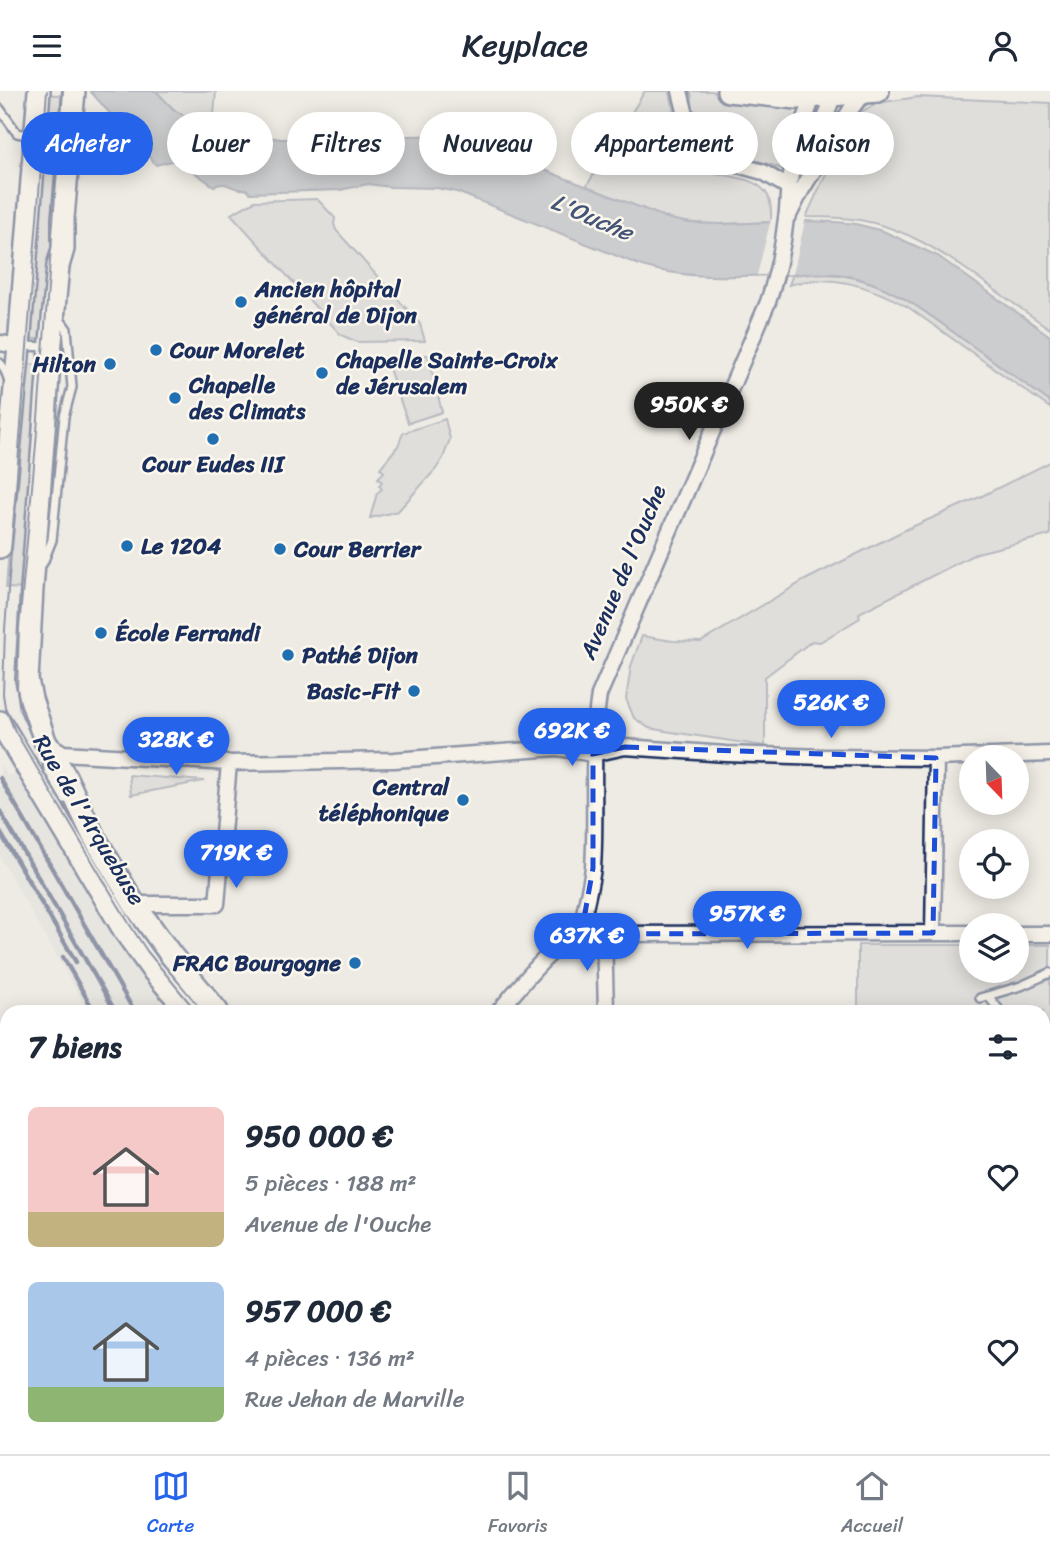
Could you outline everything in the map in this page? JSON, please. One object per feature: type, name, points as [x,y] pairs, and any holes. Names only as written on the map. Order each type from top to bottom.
[{"type":"main road","points":[[38,112],[39,91]]},
{"type":"main road","points":[[45,741],[27,681],[32,589],[59,350],[54,311],[58,266],[63,249],[63,218],[74,91]]},
{"type":"main road","points":[[728,91],[793,98],[825,93],[874,92]]},
{"type":"main road","points":[[0,547],[14,399],[9,344],[31,175]]},
{"type":"main road","points":[[1,728],[45,741]]},
{"type":"main road","name":"Rue de l'Arquebuse","points":[[1,728],[41,789],[126,933],[183,1005]]},
{"type":"main road","name":"Rue de l'Arquebuse","points":[[45,741],[93,835],[134,904],[212,1005]]},
{"type":"street","points":[[680,91],[692,139],[701,151],[720,160],[763,172],[795,189]]},
{"type":"street","name":"Avenue de l'Ouche","points":[[795,189],[854,105],[859,99],[874,92]]},
{"type":"street","name":"Avenue de l'Ouche","points":[[582,930],[582,916],[593,868],[593,754],[600,690],[768,302],[777,276],[786,219],[825,93]]},
{"type":"street","points":[[45,741],[63,753],[229,763],[394,760],[557,748],[593,754],[625,747],[812,757],[936,758],[1050,754]]},
{"type":"street","points":[[933,933],[936,758]]},
{"type":"street","points":[[134,904],[217,904],[229,763]]},
{"type":"street","points":[[504,1005],[541,963],[566,939],[582,930],[604,935],[959,933]]},
{"type":"street","points":[[1029,934],[1050,934]]},
{"type":"street","points":[[604,935],[606,1005]]},
{"type":"lane","points":[[0,109],[17,133],[21,134]]},
{"type":"lane","points":[[9,344],[59,350]]},
{"type":"lane","points":[[0,363],[8,377],[14,399]]},
{"type":"lane","name":"Rue de l'Arquebuse","points":[[1,728],[32,759]]},
{"type":"lane","name":"Rue de l'Arquebuse","points":[[45,741],[48,770],[68,803]]},
{"type":"lane","name":"Rue de l'Arquebuse","points":[[37,768],[130,925],[147,951],[191,1005]]},
{"type":"lane","name":"Rue de l'Arquebuse","points":[[74,814],[155,945],[202,1005]]},
{"type":"lane","points":[[980,998],[1021,986],[1050,973]]},
{"type":"lane","points":[[989,997],[995,1005]]},
{"type":"highlighted area","points":[[625,747],[936,758],[933,933],[604,934],[582,930],[593,868],[593,754]]},
{"type":"shaded area","points":[[156,91],[216,91],[214,112],[178,112]]},
{"type":"shaded area","points":[[645,91],[668,91],[670,94],[673,112],[632,112]]},
{"type":"shaded area","points":[[691,91],[711,91],[797,105],[800,112],[772,112],[772,165],[758,161],[758,112],[693,112]]},
{"type":"shaded area","points":[[45,94],[67,96],[66,112],[44,112]]},
{"type":"shaded area","points":[[918,97],[1050,103],[1050,329],[952,260],[908,235],[860,220],[806,217],[825,175],[894,175],[894,112],[862,112],[877,103]]},
{"type":"shaded area","points":[[38,175],[61,175],[47,340],[25,338]]},
{"type":"shaded area","points":[[593,175],[725,175],[750,181],[763,189],[770,202],[771,222],[709,224],[673,220],[586,187]]},
{"type":"shaded area","points":[[317,199],[335,218],[336,230],[420,324],[425,341],[357,342],[341,335],[231,214],[255,201]]},
{"type":"shaded area","points":[[793,274],[828,274],[853,278],[875,284],[900,296],[1050,402],[1050,408],[908,307],[880,293],[836,281],[805,281],[789,285]]},
{"type":"shaded area","points":[[428,355],[442,412],[408,423],[385,357]]},
{"type":"shaded area","points":[[23,364],[45,365],[27,589],[6,588]]},
{"type":"shaded area","points":[[445,419],[450,439],[436,469],[398,511],[370,518],[377,493],[382,489],[379,485],[382,482],[378,478],[384,472],[380,468],[398,446],[403,433]]},
{"type":"shaded area","points":[[1050,462],[1050,535],[977,553],[859,613],[860,618],[820,642],[812,641],[765,677],[765,746],[649,728],[634,718],[626,699],[631,666],[642,636],[701,642],[805,580]]},
{"type":"shaded area","points":[[0,765],[6,776],[17,773],[28,780],[124,951],[168,1005],[85,1005],[0,857]]},
{"type":"shaded area","points":[[129,775],[204,781],[131,795]]},
{"type":"shaded area","points":[[858,945],[959,945],[959,983],[1029,983],[1029,945],[1050,945],[1050,1005],[858,1005]]},
{"type":"water","points":[[90,91],[156,91],[178,112],[167,112],[167,162],[156,165],[153,162],[153,112],[109,112]]},
{"type":"water","name":"L'Ouche","points":[[405,136],[419,136],[419,175],[557,175],[670,219],[690,223],[806,221],[856,224],[883,231],[938,256],[1050,336],[1050,402],[922,310],[892,292],[860,279],[814,273],[713,276],[660,270],[642,266],[457,192],[437,188],[368,184],[340,190],[250,193],[246,189],[223,184],[214,186],[198,175],[273,175],[273,138],[287,139],[287,175],[405,175]]},
{"type":"pier","points":[[806,217],[793,274],[757,275],[771,219]]},
{"type":"tram line","points":[[47,91],[5,629],[5,707],[15,731],[130,925],[147,951],[191,1005]]},
{"type":"tram line","points":[[38,751],[20,711],[17,690],[19,628],[63,91]]},
{"type":"railway","points":[[0,778],[131,1005]]},
{"type":"railway","points":[[0,811],[112,1005]]},
{"type":"railway","points":[[0,832],[76,962]]},
{"type":"railway","points":[[63,957],[91,1005]]},
{"type":"place","name":"Ancien hôpital général de Dijon","points":[[241,302]]},
{"type":"place","name":"Cour Morelet","points":[[156,350]]},
{"type":"place","name":"Hilton","points":[[110,364]]},
{"type":"place","name":"Chapelle Sainte-Croix de Jérusalem","points":[[322,373]]},
{"type":"place","name":"Chapelle des Climats","points":[[175,398]]},
{"type":"place","name":"Cour Eudes III","points":[[213,439]]},
{"type":"place","name":"Le 1204","points":[[127,546]]},
{"type":"place","name":"Cour Berrier","points":[[280,549]]},
{"type":"place","name":"École Ferrandi","points":[[101,633]]},
{"type":"place","name":"Pathé Dijon","points":[[288,655]]},
{"type":"place","name":"Basic-Fit","points":[[414,691]]},
{"type":"place","name":"Central téléphonique","points":[[463,800]]},
{"type":"place","name":"FRAC Bourgogne","points":[[355,963]]}]
